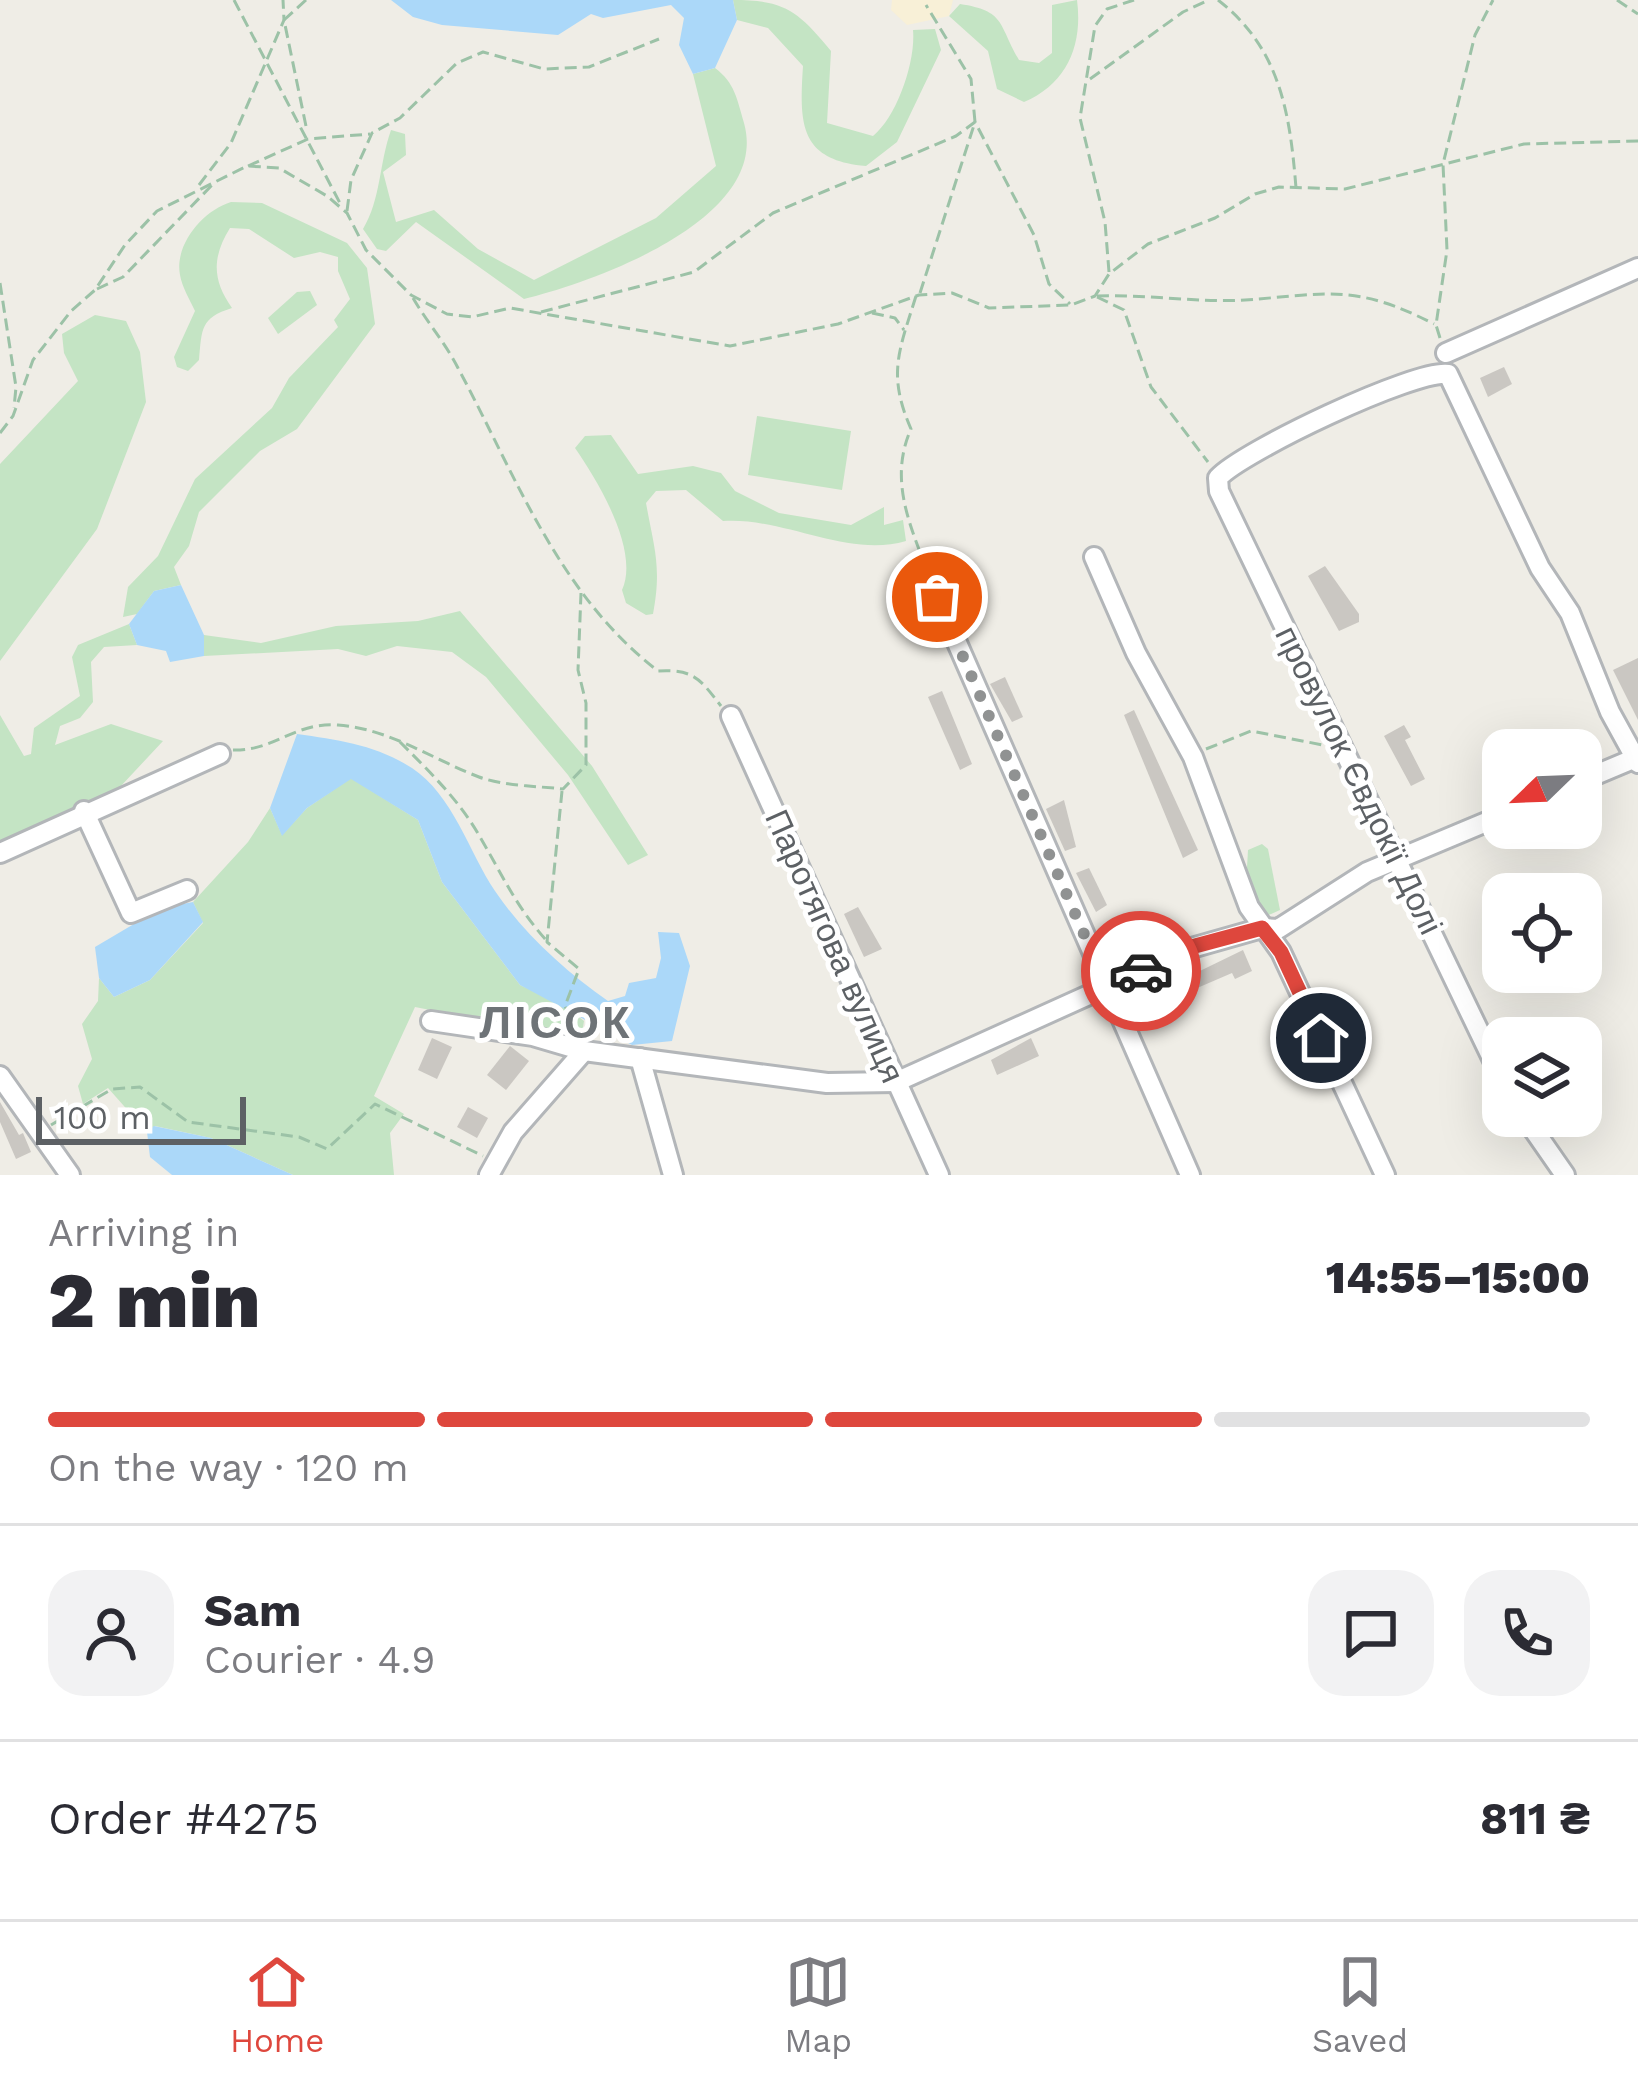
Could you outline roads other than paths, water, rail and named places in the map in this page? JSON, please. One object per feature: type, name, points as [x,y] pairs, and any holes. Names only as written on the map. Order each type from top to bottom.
[{"type":"street","points":[[1446,353],[1638,268]]},
{"type":"street","name":"провулок Євдокії Долі","points":[[1482,1036],[1219,491],[1218,478],[1243,456],[1412,380],[1448,374],[1540,568],[1570,613],[1637,759]]},
{"type":"street","points":[[1094,557],[1136,653],[1193,757],[1262,928],[1281,952],[1385,1175]]},
{"type":"street","points":[[937,597],[1190,1175]]},
{"type":"street","name":"Паротягова вулиця","points":[[731,716],[939,1175]]},
{"type":"street","points":[[0,853],[84,811],[220,754]]},
{"type":"street","points":[[1602,773],[1637,759]]},
{"type":"street","points":[[84,811],[131,913],[187,890]]},
{"type":"street","points":[[431,1021],[533,1036],[584,1052],[827,1083],[896,1082],[1195,946],[1262,928],[1277,929],[1367,872],[1482,824]]},
{"type":"street","points":[[493,1169],[514,1132],[584,1052]]},
{"type":"street","points":[[640,1058],[673,1175]]},
{"type":"street","points":[[0,1076],[70,1175]]},
{"type":"street","points":[[1539,1137],[1565,1175]]},
{"type":"water","points":[[391,0],[733,0],[737,20],[715,68],[693,74],[679,45],[684,18],[671,5],[603,18],[591,14],[558,35],[442,25],[413,17]]},
{"type":"water","points":[[181,585],[204,635],[204,656],[170,662],[166,651],[137,645],[129,624],[154,591]]},
{"type":"water","points":[[297,734],[371,749],[426,779],[519,922],[561,965],[608,1001],[625,996],[629,983],[656,978],[661,958],[658,932],[679,933],[690,966],[672,1041],[632,1045],[520,985],[442,882],[418,820],[351,779],[307,808],[282,836],[270,808]]},
{"type":"water","points":[[193,902],[203,922],[150,980],[114,997],[99,978],[95,947],[161,908]]},
{"type":"water","points":[[154,1126],[211,1138],[293,1175],[172,1175],[150,1157],[147,1132]]},
{"type":"district","name":"ЛІСОК","points":[[556,1022]]}]
